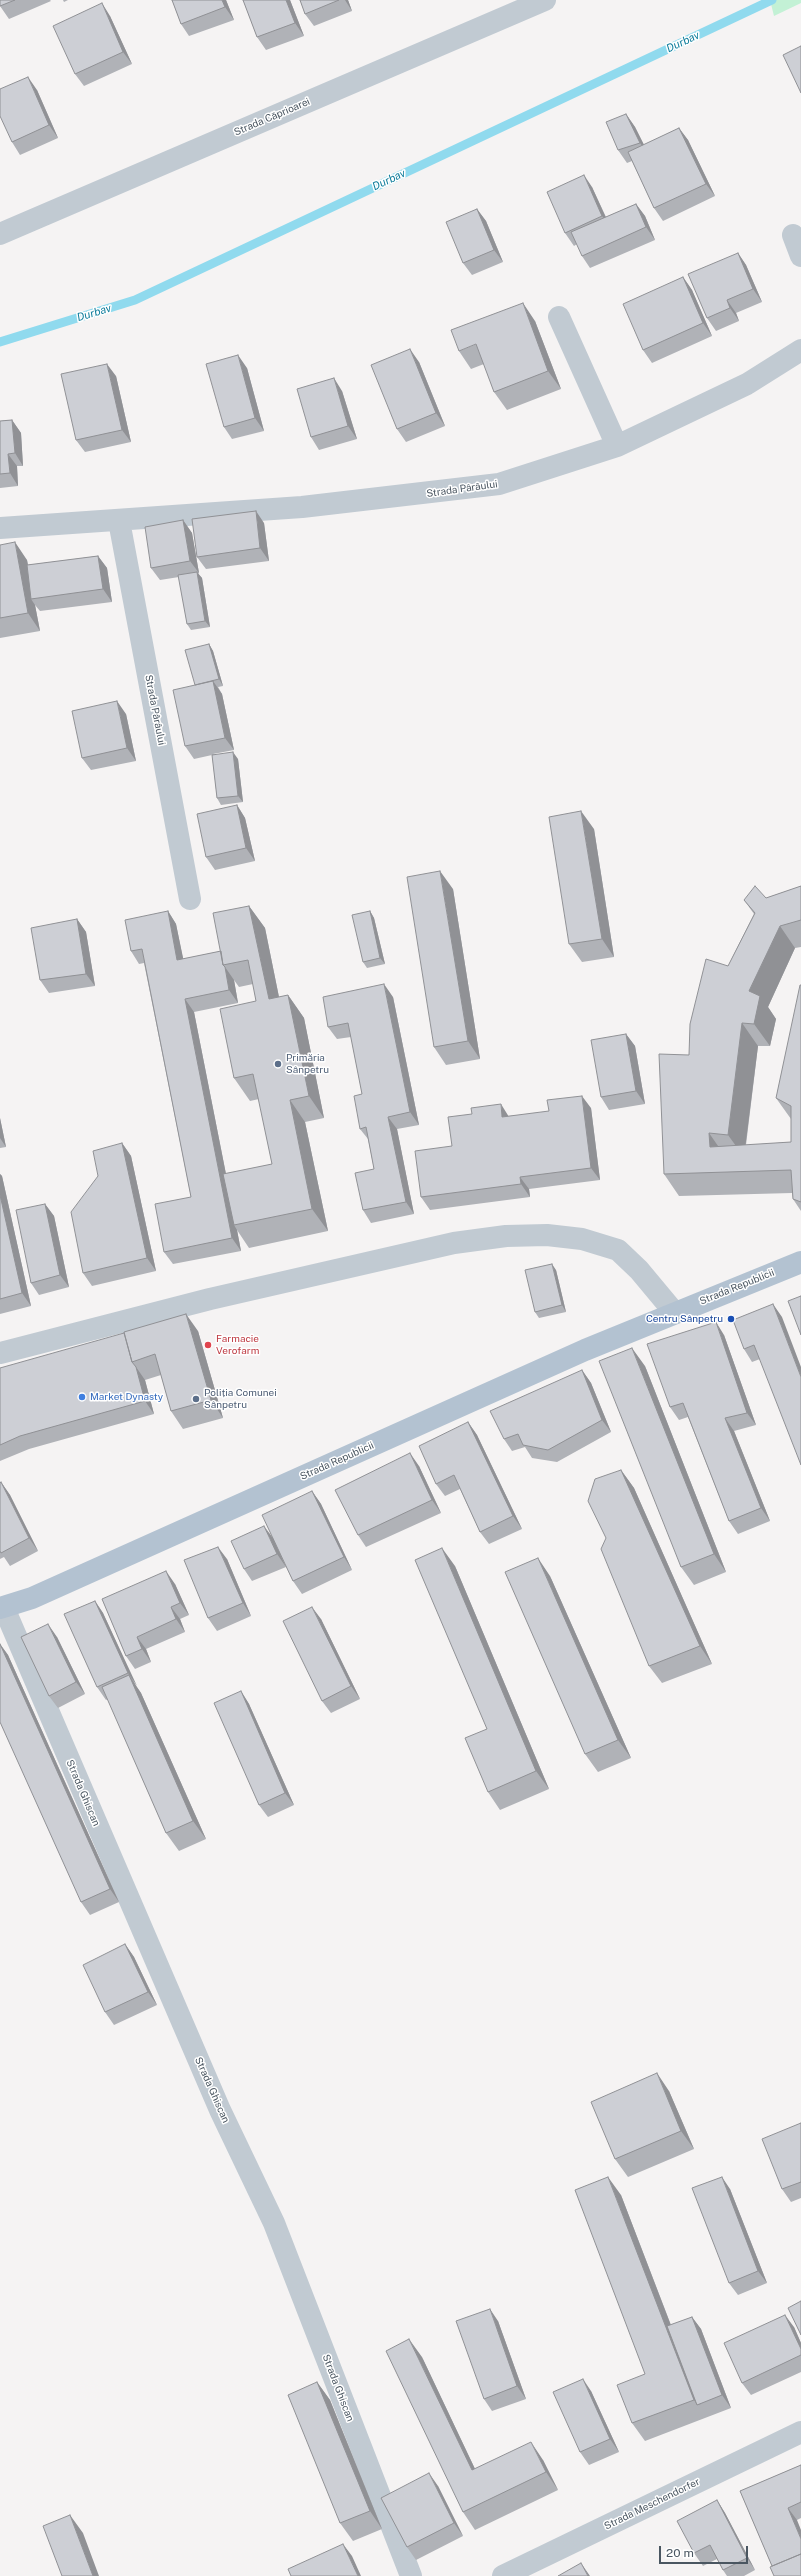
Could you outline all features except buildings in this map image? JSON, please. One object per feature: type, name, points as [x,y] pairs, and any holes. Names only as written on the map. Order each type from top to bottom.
[{"type":"main road","name":"Strada Republicii","points":[[2,1608],[32,1598],[582,1351],[674,1312],[801,1262]]},
{"type":"street","name":"Strada Căprioarei","points":[[0,234],[545,0]]},
{"type":"street","points":[[792,235],[801,256]]},
{"type":"street","points":[[559,317],[617,446]]},
{"type":"street","name":"Strada Pârâului","points":[[0,528],[119,521],[161,515],[310,506],[499,484],[617,446],[747,384],[801,350]]},
{"type":"street","name":"Strada Pârâului","points":[[119,521],[190,899]]},
{"type":"street","points":[[0,1353],[210,1299],[454,1243],[506,1236],[547,1235],[582,1239],[618,1250],[639,1270],[674,1312]]},
{"type":"street","name":"Strada Ghiscan","points":[[2,1608],[220,2110],[274,2223],[411,2576]]},
{"type":"street","name":"Strada Meschendorfer","points":[[503,2576],[801,2432]]},
{"type":"green space","points":[[770,0],[801,0],[801,3],[774,16]]},
{"type":"waterway","name":"Durbav","points":[[0,342],[135,300],[772,0]]},
{"type":"place","name":"Primăria Sânpetru","points":[[278,1064]]},
{"type":"place","name":"Centru Sânpetru","points":[[731,1319]]},
{"type":"place","name":"Farmacie Verofarm","points":[[208,1345]]},
{"type":"place","name":"Market Dynasty","points":[[82,1397]]},
{"type":"place","name":"Poliția Comunei Sânpetru","points":[[196,1399]]}]
